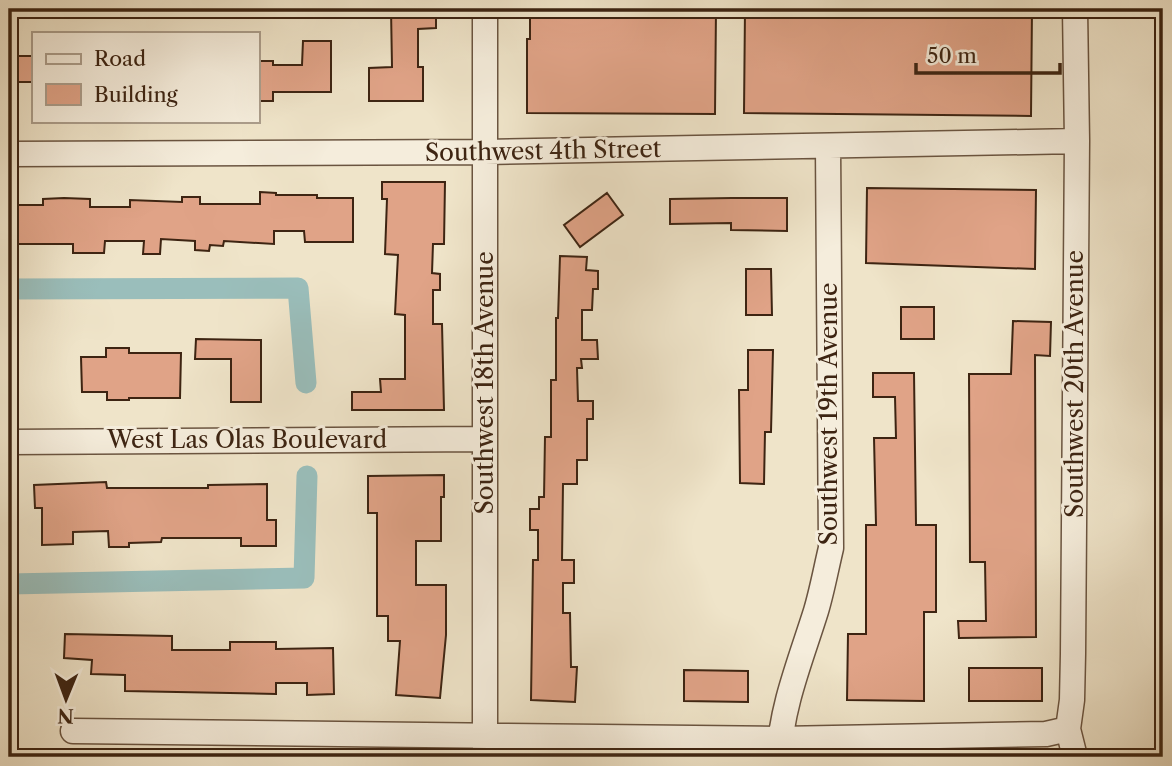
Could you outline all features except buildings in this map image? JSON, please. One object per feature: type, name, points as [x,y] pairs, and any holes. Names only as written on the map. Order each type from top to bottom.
[{"type":"street","name":"Southwest 18th Avenue","points":[[485,9],[485,746]]},
{"type":"street","name":"Southwest 20th Avenue","points":[[1075,9],[1077,141],[1072,700],[1068,729],[1076,757]]},
{"type":"street","name":"Southwest 4th Street","points":[[9,154],[485,152],[1077,141]]},
{"type":"street","name":"Southwest 19th Avenue","points":[[779,748],[790,692],[817,607],[831,548],[828,147]]},
{"type":"street","name":"West Las Olas Boulevard","points":[[9,442],[484,439]]},
{"type":"street","points":[[73,731],[485,746],[779,748],[1046,734],[1068,729]]},
{"type":"waterway","points":[[9,289],[298,288],[306,383]]},
{"type":"waterway","points":[[9,584],[304,578],[307,476]]}]
